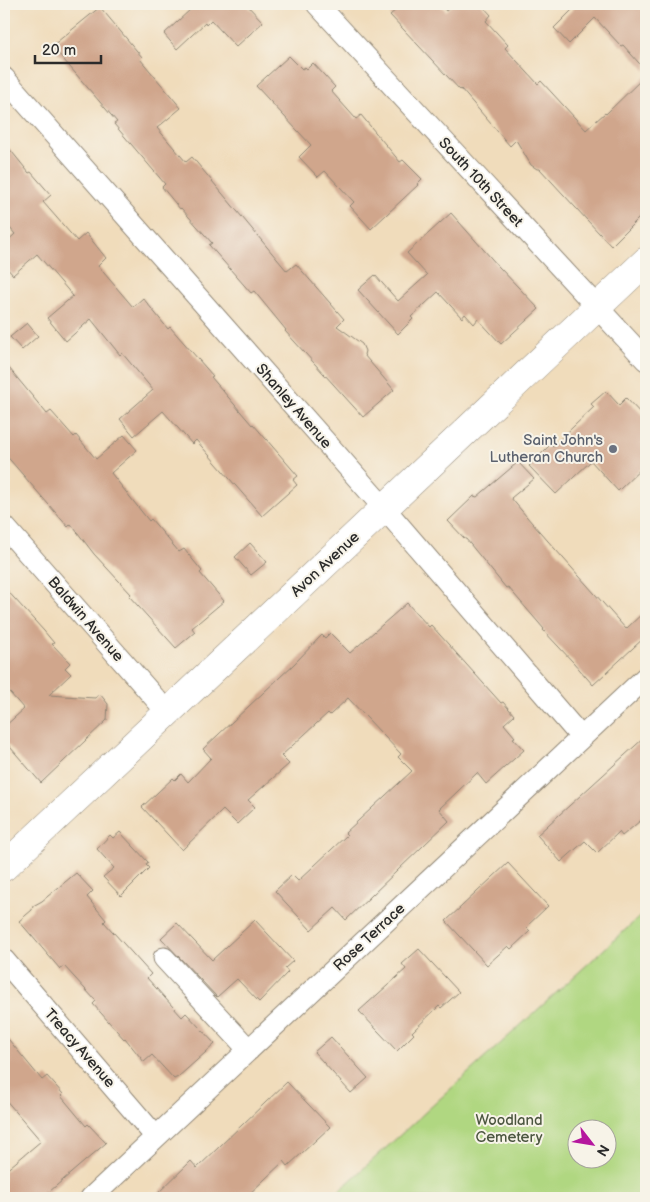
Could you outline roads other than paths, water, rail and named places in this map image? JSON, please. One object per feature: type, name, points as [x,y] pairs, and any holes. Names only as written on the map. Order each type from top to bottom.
[{"type":"street","name":"South 10th Street","points":[[316,4],[646,360]]},
{"type":"street","name":"Shanley Avenue","points":[[4,78],[384,508],[581,737]]},
{"type":"street","name":"Avon Avenue","points":[[4,867],[646,261]]},
{"type":"street","name":"Baldwin Avenue","points":[[4,526],[168,712]]},
{"type":"street","name":"Rose Terrace","points":[[91,1198],[646,677]]},
{"type":"street","points":[[164,958],[249,1050]]},
{"type":"street","name":"Treacy Avenue","points":[[4,960],[156,1137]]},
{"type":"place","name":"Saint John's Lutheran Church","points":[[613,449]]},
{"type":"park label","name":"Woodland Cemetery","points":[[509,1128]]}]
